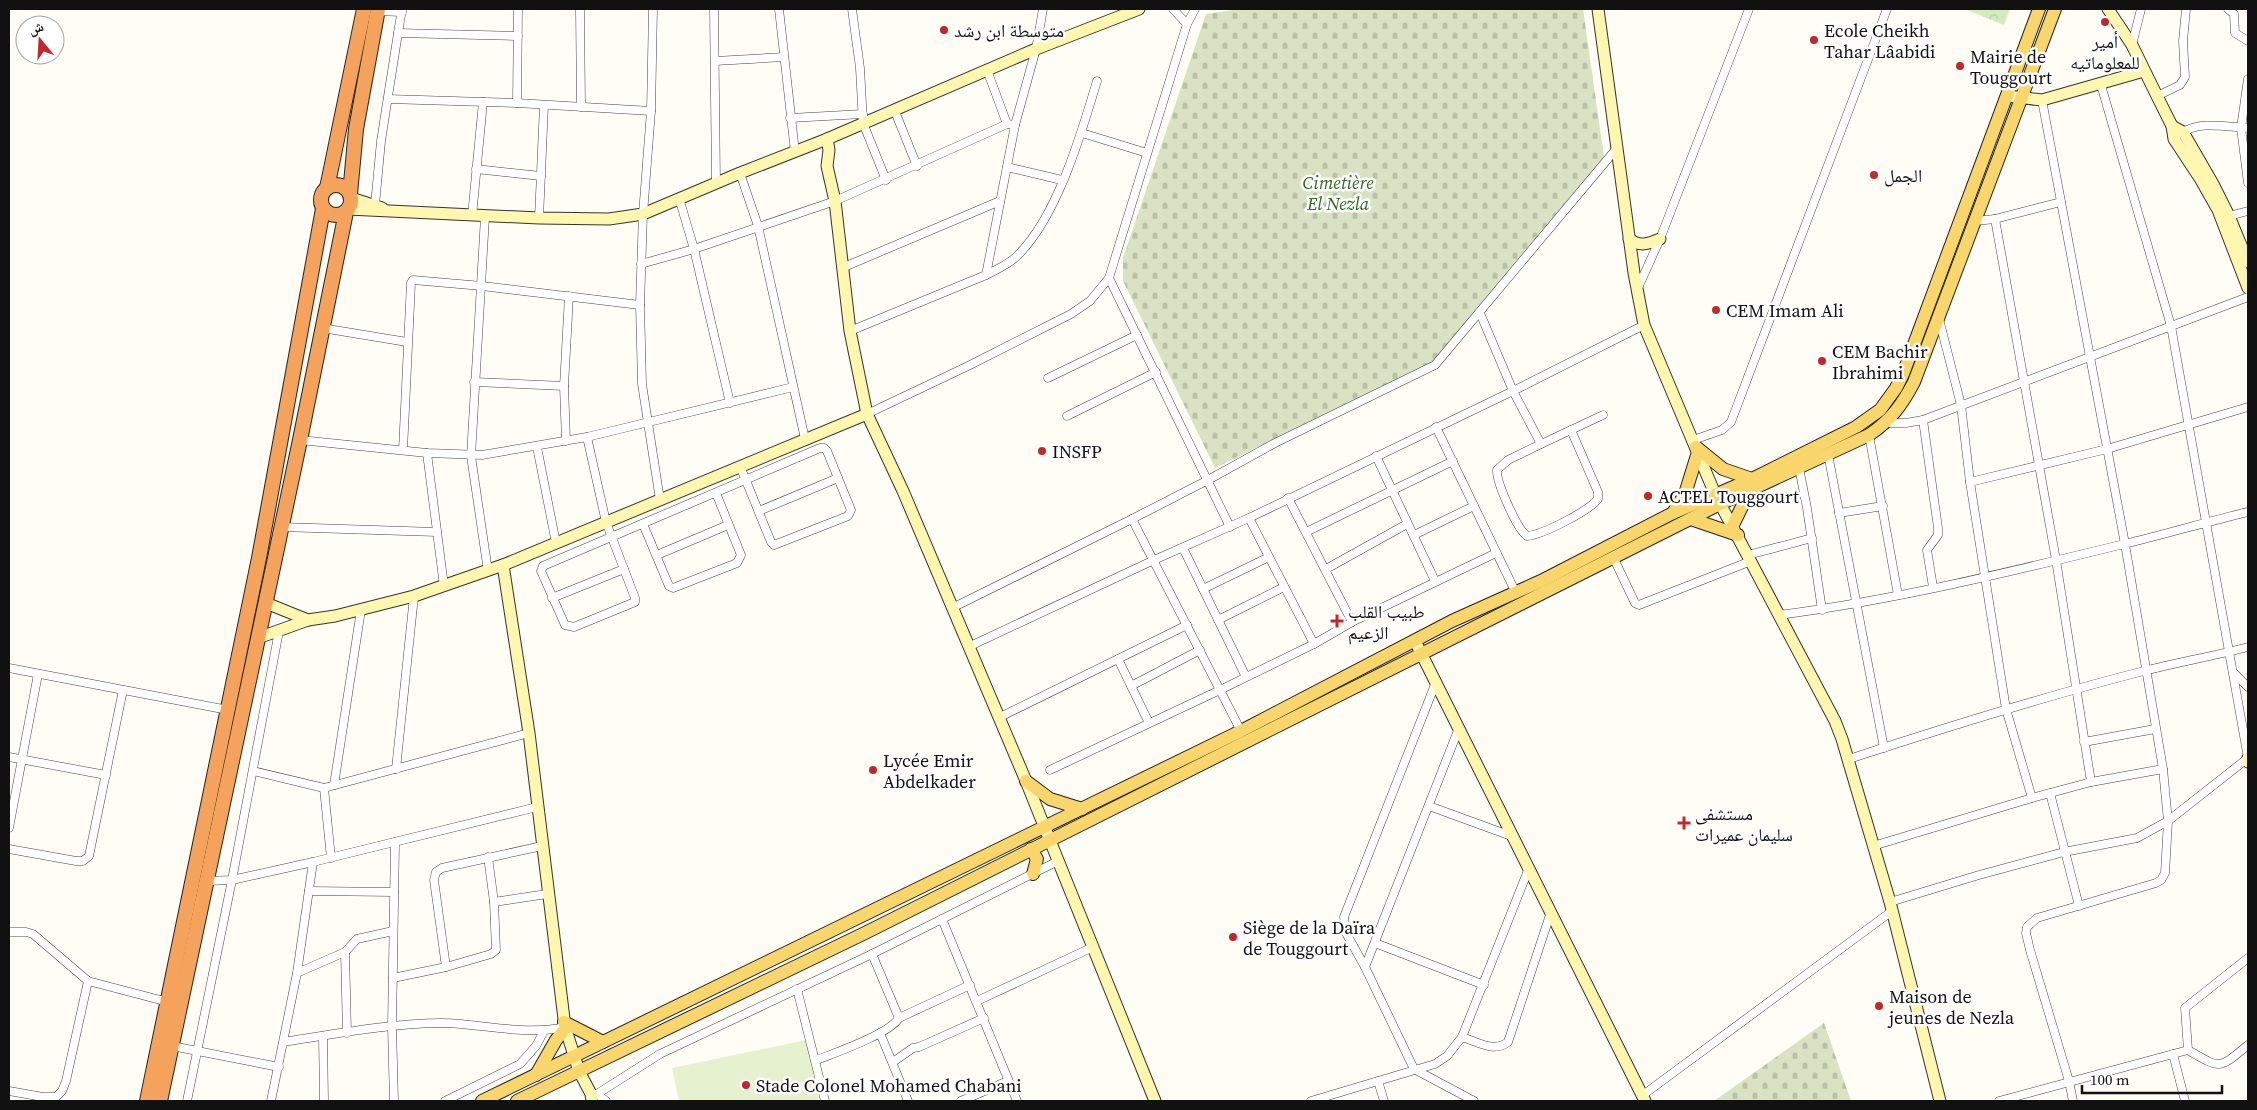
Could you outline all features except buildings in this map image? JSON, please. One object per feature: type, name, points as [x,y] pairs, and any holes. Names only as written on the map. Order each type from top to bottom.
[{"type":"highway","points":[[147,1101],[259,558],[323,209],[322,195],[327,188],[371,10]]},
{"type":"highway","points":[[160,1101],[349,203],[356,128],[371,10]]},
{"type":"highway","points":[[327,188],[340,186],[349,203]]},
{"type":"highway","points":[[323,209],[336,216],[349,203]]},
{"type":"main road","points":[[517,1101],[865,933],[1422,656],[1691,519],[1718,499],[1752,479],[1862,424],[1888,402],[1903,374],[2040,9]]},
{"type":"main road","points":[[482,1101],[1241,731],[1415,641],[1516,591],[1541,581],[1672,514],[1718,499],[1749,492],[1869,435],[1886,424],[1898,410],[1914,382],[1938,314],[2055,9]]},
{"type":"main road","points":[[1672,514],[1685,494],[1695,446],[1723,469],[1752,479]]},
{"type":"main road","points":[[1691,519],[1736,530],[1749,492]]},
{"type":"main road","points":[[1026,781],[1050,799],[1082,809]]},
{"type":"main road","points":[[1032,849],[1036,859],[1033,874]]},
{"type":"main road","points":[[536,1075],[565,1026],[603,1042]]},
{"type":"street","points":[[517,103],[518,9]]},
{"type":"street","points":[[580,9],[581,107]]},
{"type":"street","points":[[653,9],[651,111],[643,214],[640,305],[642,384],[660,500]]},
{"type":"street","points":[[714,9],[716,183]]},
{"type":"street","points":[[779,9],[795,152]]},
{"type":"street","points":[[852,9],[860,68],[863,118],[886,180]]},
{"type":"street","points":[[986,275],[1007,167],[1011,124],[1036,49],[1043,9]]},
{"type":"street","points":[[349,203],[386,210],[485,217],[609,219],[643,214],[827,139],[863,118],[894,109],[1036,49],[1139,9]]},
{"type":"street","points":[[1173,9],[1187,24]]},
{"type":"street","points":[[258,638],[308,620],[335,616],[414,596],[503,565],[867,414],[1071,314],[1090,301],[1109,278],[1187,24],[1194,9]]},
{"type":"street","points":[[1598,9],[1637,291],[1644,324],[1718,499],[1835,721],[1850,759],[1891,907],[1940,1101]]},
{"type":"street","points":[[1637,291],[1660,239],[1749,9]]},
{"type":"street","points":[[1695,446],[1722,430],[1731,422],[1887,9]]},
{"type":"street","points":[[2108,9],[2132,45],[2172,126],[2230,216],[2248,262]]},
{"type":"street","points":[[2132,45],[2141,9]]},
{"type":"street","points":[[2157,96],[2180,85],[2186,77],[2183,41],[2186,9]]},
{"type":"street","points":[[2228,9],[2234,14],[2234,33],[2248,41]]},
{"type":"street","points":[[371,10],[402,10],[388,99],[375,205]]},
{"type":"street","points":[[398,33],[518,36]]},
{"type":"street","points":[[715,62],[784,57]]},
{"type":"street","points":[[987,70],[1011,124]]},
{"type":"street","points":[[2007,96],[2042,100],[2101,85],[2144,71]]},
{"type":"street","points":[[2248,79],[2245,128],[2248,178]]},
{"type":"street","points":[[850,330],[986,275],[1017,256],[1034,238],[1047,216],[1082,132],[1097,81]]},
{"type":"street","points":[[1415,641],[1644,1098],[1891,907],[2064,852],[2137,838],[2168,822],[2248,759],[2171,326],[2101,85]]},
{"type":"street","points":[[388,99],[517,103],[651,111]]},
{"type":"street","points":[[2042,100],[2125,544],[2163,769],[2168,822],[2164,873],[2161,880],[2156,884],[2037,918],[2027,927],[2026,933],[2069,1082],[2072,1101]]},
{"type":"street","points":[[472,216],[483,102]]},
{"type":"street","points":[[540,218],[544,105]]},
{"type":"street","points":[[894,109],[917,166]]},
{"type":"street","points":[[790,118],[863,118]]},
{"type":"street","points":[[641,264],[694,249],[835,201],[1011,124]]},
{"type":"street","points":[[2178,136],[2192,127],[2245,128]]},
{"type":"street","points":[[1082,132],[1147,153]]},
{"type":"street","points":[[2178,136],[2218,210],[2248,288]]},
{"type":"street","points":[[827,139],[829,150],[827,166]]},
{"type":"street","points":[[814,144],[827,166],[835,201],[850,330],[867,414],[903,491],[1026,781],[1155,1101]]},
{"type":"street","points":[[952,608],[1208,480],[1275,442],[1428,370],[1442,359],[1617,148]]},
{"type":"street","points":[[1007,167],[1062,180]]},
{"type":"street","points":[[476,169],[541,176]]},
{"type":"street","points":[[740,173],[758,226],[805,439]]},
{"type":"street","points":[[679,198],[694,249],[730,403]]},
{"type":"street","points":[[844,267],[1000,201]]},
{"type":"street","points":[[1974,221],[1994,219],[2061,202]]},
{"type":"street","points":[[349,203],[375,205],[386,210]]},
{"type":"street","points":[[2230,216],[2248,211]]},
{"type":"street","points":[[485,217],[482,286],[474,382],[472,456],[488,570]]},
{"type":"street","points":[[1994,219],[2056,560],[2091,782]]},
{"type":"street","points":[[1630,239],[1639,244],[1660,239]]},
{"type":"street","points":[[1109,278],[1230,526]]},
{"type":"street","points":[[403,450],[407,342],[411,282],[413,280],[482,286],[640,305]]},
{"type":"street","points":[[566,441],[564,386],[568,296]]},
{"type":"street","points":[[1886,424],[1906,424],[1923,420],[2024,381],[2089,359],[2248,297]]},
{"type":"street","points":[[1480,313],[1513,390],[1541,444]]},
{"type":"street","points":[[1938,314],[1961,405],[1970,482],[2006,709],[2032,798]]},
{"type":"street","points":[[968,647],[1249,518],[1644,324]]},
{"type":"street","points":[[322,328],[407,342]]},
{"type":"street","points":[[1048,378],[1137,335]]},
{"type":"street","points":[[1067,416],[1156,372]]},
{"type":"street","points":[[474,382],[564,386]]},
{"type":"street","points":[[300,440],[472,456],[537,447],[587,437],[793,388]]},
{"type":"street","points":[[1970,482],[2039,467],[2107,449],[2248,407]]},
{"type":"street","points":[[1571,430],[1598,492],[1598,499],[1590,507],[1540,534],[1527,536],[1519,526],[1498,480],[1497,470],[1508,460],[1541,444],[1571,430],[1604,415]]},
{"type":"street","points":[[1923,420],[1938,528],[1938,535],[1927,550],[1933,587]]},
{"type":"street","points":[[1436,427],[1516,591]]},
{"type":"street","points":[[1869,435],[1898,595]]},
{"type":"street","points":[[587,437],[606,522],[611,538],[635,598],[632,604],[569,628],[564,625],[541,568],[611,538],[643,524],[746,480],[824,448],[851,510],[848,516],[774,545],[759,511],[746,480],[740,466]]},
{"type":"street","points":[[537,447],[556,543]]},
{"type":"street","points":[[427,453],[444,586]]},
{"type":"street","points":[[1828,454],[1884,748]]},
{"type":"street","points":[[1376,456],[1435,581]]},
{"type":"street","points":[[1306,532],[1452,461]]},
{"type":"street","points":[[1799,468],[1812,538],[1822,610]]},
{"type":"street","points":[[759,511],[838,478]]},
{"type":"street","points":[[643,524],[669,586],[673,588],[737,563],[741,555],[716,493]]},
{"type":"street","points":[[1288,498],[1326,568],[1352,622]]},
{"type":"street","points":[[1414,535],[1474,506]]},
{"type":"street","points":[[1839,513],[1883,506]]},
{"type":"street","points":[[1780,615],[1822,610],[1898,595],[2125,544],[2248,512]]},
{"type":"street","points":[[1249,518],[1314,644]]},
{"type":"street","points":[[1132,519],[1241,731]]},
{"type":"street","points":[[1326,568],[1407,524]]},
{"type":"street","points":[[657,555],[728,525]]},
{"type":"street","points":[[281,527],[437,532]]},
{"type":"street","points":[[1614,559],[1635,603],[1640,605],[1750,558],[1812,538]]},
{"type":"street","points":[[1182,548],[1246,677]]},
{"type":"street","points":[[1050,770],[1220,690],[1314,644],[1352,622],[1496,553]]},
{"type":"street","points":[[1203,589],[1269,557]]},
{"type":"street","points":[[503,565],[529,733],[547,894],[565,1026],[578,1071],[593,1096],[606,1101]]},
{"type":"street","points":[[552,598],[624,569]]},
{"type":"street","points":[[1218,620],[1284,587]]},
{"type":"street","points":[[396,769],[414,596]]},
{"type":"street","points":[[266,603],[308,620]]},
{"type":"street","points":[[334,785],[361,610]]},
{"type":"street","points":[[998,718],[1187,625]]},
{"type":"street","points":[[187,1101],[232,880],[279,631]]},
{"type":"street","points":[[1850,759],[2075,689],[2146,670],[2248,647]]},
{"type":"street","points":[[1131,686],[1200,650]]},
{"type":"street","points":[[1118,659],[1150,723]]},
{"type":"street","points":[[9,668],[228,710]]},
{"type":"street","points":[[2233,672],[2248,686]]},
{"type":"street","points":[[9,828],[38,674]]},
{"type":"street","points":[[1436,682],[1344,917],[1346,933],[1365,967],[1414,1069],[1474,1101]]},
{"type":"street","points":[[9,849],[76,862],[86,860],[92,849],[123,690]]},
{"type":"street","points":[[1365,967],[1458,728]]},
{"type":"street","points":[[2084,742],[2155,728]]},
{"type":"street","points":[[253,771],[324,788],[529,733]]},
{"type":"street","points":[[9,757],[106,775]]},
{"type":"street","points":[[1873,846],[2091,782],[2163,769]]},
{"type":"street","points":[[324,788],[331,858]]},
{"type":"street","points":[[2050,793],[2079,906]]},
{"type":"street","points":[[1429,806],[1514,836]]},
{"type":"street","points":[[206,881],[232,880],[331,858],[537,807]]},
{"type":"street","points":[[394,1101],[392,1027],[395,842]]},
{"type":"street","points":[[446,967],[434,880],[436,872],[442,868],[542,846]]},
{"type":"street","points":[[393,978],[446,967],[492,954],[496,950],[494,902],[488,857]]},
{"type":"street","points":[[272,1101],[297,973],[313,862]]},
{"type":"street","points":[[593,1096],[660,1054],[872,954],[1058,862]]},
{"type":"street","points":[[1311,1101],[1435,1064],[1447,1056],[1462,1036],[1484,985],[1529,868]]},
{"type":"street","points":[[308,891],[394,892]]},
{"type":"street","points":[[494,902],[547,894]]},
{"type":"street","points":[[1462,1036],[1492,1048],[1498,1048],[1508,1042],[1551,912]]},
{"type":"street","points":[[942,919],[1017,1101]]},
{"type":"street","points":[[297,973],[345,952],[357,939],[394,931]]},
{"type":"street","points":[[9,932],[33,934],[88,981],[168,1002]]},
{"type":"street","points":[[1375,943],[1484,985]]},
{"type":"street","points":[[977,1001],[1094,947]]},
{"type":"street","points":[[345,952],[348,1033]]},
{"type":"street","points":[[872,954],[900,1018]]},
{"type":"street","points":[[2188,1050],[2185,1008],[2248,958]]},
{"type":"street","points":[[9,1091],[43,1097],[56,1097],[62,1091],[66,1081],[88,981]]},
{"type":"street","points":[[817,1060],[880,1033],[895,1024],[900,1018],[970,985]]},
{"type":"street","points":[[797,989],[817,1060],[825,1101]]},
{"type":"street","points":[[893,1062],[913,1048],[920,1047],[984,1018]]},
{"type":"street","points":[[284,1042],[419,1024],[544,1030],[565,1026]]},
{"type":"street","points":[[444,1101],[520,1064],[536,1046],[544,1030]]},
{"type":"street","points":[[880,1033],[908,1101]]},
{"type":"street","points":[[323,1036],[324,1101]]},
{"type":"street","points":[[2002,1101],[2188,1050],[2214,1065],[2220,1065],[2248,1045]]},
{"type":"street","points":[[172,1046],[279,1067]]},
{"type":"street","points":[[2173,1054],[2185,1101]]},
{"type":"street","points":[[961,1101],[1008,1081]]},
{"type":"street","points":[[1378,1081],[1384,1101]]},
{"type":"green space","name":"Cimetière El Nezla","points":[[1240,9],[1583,9],[1604,157],[1434,361],[1215,468],[1123,281],[1123,258],[1206,14]]},
{"type":"green space","points":[[1964,9],[2010,9],[2004,25]]},
{"type":"green space","points":[[1824,1023],[1851,1101],[1714,1101]]},
{"type":"green space","name":"Stade Colonel Mohamed Chabani","points":[[806,1040],[819,1101],[679,1101],[672,1068]]},
{"type":"place","name":"أمیر للمعلوماتیه","points":[[2105,22]]},
{"type":"place","name":"متوسطة ابن رشد","points":[[944,30]]},
{"type":"place","name":"Ecole Cheikh Tahar Lâabidi","points":[[1814,40]]},
{"type":"place","name":"Mairie de Touggourt","points":[[1960,66]]},
{"type":"place","name":"الجمل","points":[[1874,175]]},
{"type":"place","name":"CEM Imam Ali","points":[[1716,310]]},
{"type":"place","name":"CEM Bachir Ibrahimi","points":[[1822,361]]},
{"type":"place","name":"INSFP","points":[[1042,451]]},
{"type":"place","name":"ACTEL Touggourt","points":[[1648,496]]},
{"type":"place","name":"طبيب القلب الزعيم","points":[[1337,621]]},
{"type":"place","name":"Lycée Emir Abdelkader","points":[[873,770]]},
{"type":"place","name":"مستشفى سليمان عميرات","points":[[1684,823]]},
{"type":"place","name":"Siège de la Daïra de Touggourt","points":[[1233,937]]},
{"type":"place","name":"Maison de jeunes de Nezla","points":[[1879,1006]]},
{"type":"place","name":"Stade Colonel Mohamed Chabani","points":[[746,1085]]}]
